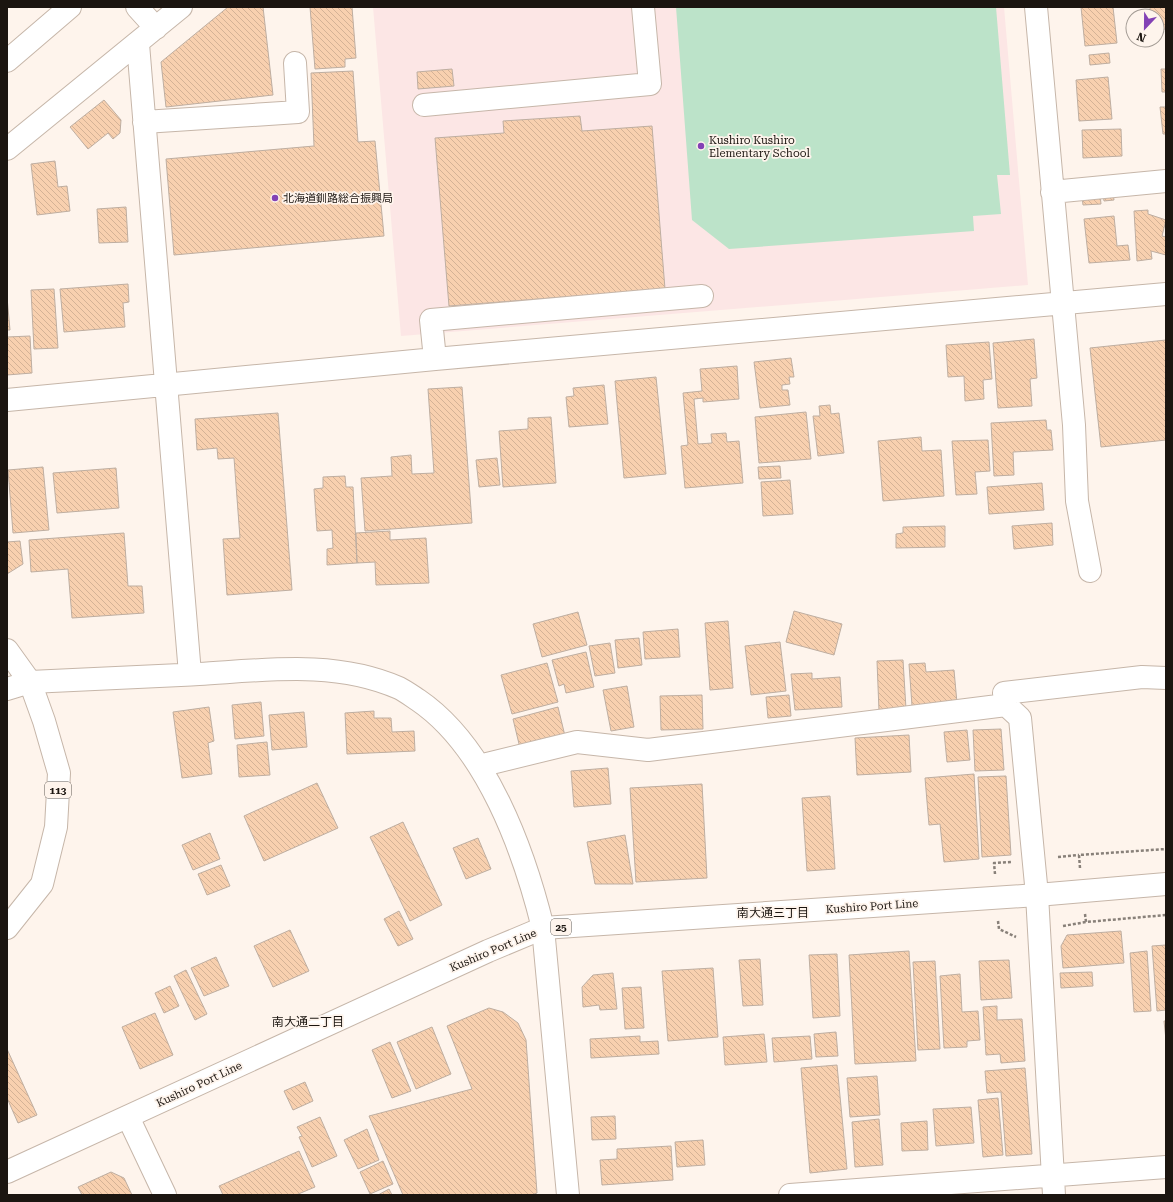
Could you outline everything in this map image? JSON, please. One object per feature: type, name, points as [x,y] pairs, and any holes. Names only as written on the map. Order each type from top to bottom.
[{"type":"street","points":[[7,61],[70,7]]},
{"type":"street","points":[[138,7],[156,28]]},
{"type":"street","points":[[7,149],[138,44],[181,7]]},
{"type":"street","points":[[424,105],[650,84],[643,7]]},
{"type":"street","points":[[1036,7],[1074,425],[1077,501],[1090,571]]},
{"type":"street","points":[[138,44],[190,674]]},
{"type":"street","points":[[144,122],[298,112],[295,63]]},
{"type":"street","points":[[1052,192],[1166,181]]},
{"type":"street","points":[[7,400],[435,359],[1062,302],[1166,294]]},
{"type":"street","points":[[435,359],[431,320],[702,296]]},
{"type":"street","name":"113","points":[[7,650],[30,682],[44,720],[59,773],[56,826],[42,884],[7,928]]},
{"type":"street","points":[[7,689],[30,682],[313,668],[360,674],[400,688],[432,710],[457,736],[479,766],[503,809],[535,893],[543,928],[568,1195]]},
{"type":"street","points":[[1054,1185],[1037,895],[1020,718],[1006,704],[1004,693],[1142,677],[1166,678]]},
{"type":"street","points":[[479,766],[577,742],[648,750],[1006,704]]},
{"type":"street","name":"Kushiro Port Line","points":[[7,1172],[488,951],[543,928],[1037,895],[1166,884]]},
{"type":"street","points":[[128,1117],[165,1195]]},
{"type":"street","points":[[790,1195],[1054,1185],[1166,1167]]},
{"type":"path","points":[[1166,850],[1079,855],[1086,922],[1166,915]]},
{"type":"shaded area","name":"Kushiro Kushiro Elementary School","points":[[373,7],[1004,7],[1028,285],[401,336]]},
{"type":"green space","points":[[676,7],[996,7],[1010,175],[997,175],[1001,214],[973,216],[974,231],[729,249],[692,220]]},
{"type":"building","points":[[228,7],[263,7],[273,95],[166,107],[161,62]]},
{"type":"building","points":[[310,7],[352,7],[356,58],[345,59],[345,67],[315,69]]},
{"type":"building","points":[[1081,7],[1113,7],[1117,43],[1085,46]]},
{"type":"building","points":[[1166,7],[1166,29],[1165,8],[1150,8]]},
{"type":"building","points":[[1109,53],[1110,63],[1090,65],[1089,55]]},
{"type":"building","points":[[452,69],[454,86],[418,89],[417,72]]},
{"type":"building","points":[[1161,69],[1166,69],[1166,92],[1162,92]]},
{"type":"building","name":"北海道釧路総合振興局","points":[[353,71],[358,142],[375,141],[384,236],[174,255],[166,159],[314,146],[311,73]]},
{"type":"building","points":[[1108,77],[1112,119],[1079,121],[1076,80]]},
{"type":"building","points":[[104,100],[121,120],[120,133],[113,139],[108,133],[88,149],[70,127]]},
{"type":"building","points":[[1160,107],[1166,107],[1166,134],[1163,134]]},
{"type":"building","points":[[580,116],[582,131],[652,126],[665,289],[449,306],[435,138],[504,133],[503,121]]},
{"type":"building","points":[[1121,129],[1122,156],[1083,158],[1082,130]]},
{"type":"building","points":[[55,161],[58,187],[67,186],[70,211],[37,215],[31,164]]},
{"type":"building","points":[[1113,193],[1114,200],[1104,201],[1103,194]]},
{"type":"building","points":[[1100,195],[1101,204],[1083,205],[1082,197]]},
{"type":"building","points":[[126,207],[128,242],[99,243],[97,209]]},
{"type":"building","points":[[1148,210],[1148,214],[1166,220],[1162,236],[1166,237],[1166,255],[1151,251],[1152,259],[1137,261],[1134,211]]},
{"type":"building","points":[[1114,216],[1117,246],[1128,245],[1130,260],[1089,263],[1084,219]]},
{"type":"building","points":[[128,284],[129,302],[123,303],[125,327],[64,332],[60,289]]},
{"type":"building","points":[[54,289],[58,348],[34,349],[31,290]]},
{"type":"building","points":[[7,297],[10,330],[7,330]]},
{"type":"building","points":[[30,336],[32,373],[7,375],[7,337]]},
{"type":"building","points":[[1034,339],[1037,378],[1030,379],[1032,406],[998,408],[993,343]]},
{"type":"building","points":[[1166,340],[1166,440],[1101,447],[1090,348]]},
{"type":"building","points":[[989,342],[992,379],[983,380],[984,399],[965,401],[964,376],[948,377],[946,345]]},
{"type":"building","points":[[791,358],[794,377],[789,377],[790,384],[782,385],[782,390],[788,390],[790,405],[760,408],[754,362]]},
{"type":"building","points":[[737,366],[739,399],[703,402],[703,398],[694,399],[698,444],[712,443],[711,434],[726,433],[727,442],[739,441],[743,483],[685,488],[681,446],[688,445],[683,393],[702,391],[700,369]]},
{"type":"building","points":[[656,377],[666,474],[624,478],[615,381]]},
{"type":"building","points":[[604,385],[608,424],[569,427],[566,397],[574,396],[573,388]]},
{"type":"building","points":[[462,387],[472,523],[365,531],[361,478],[392,476],[391,457],[411,455],[412,474],[434,473],[428,389]]},
{"type":"building","points":[[830,405],[831,414],[839,413],[844,453],[818,456],[813,416],[820,416],[819,406]]},
{"type":"building","points":[[806,412],[811,459],[759,463],[755,417]]},
{"type":"building","points":[[278,413],[292,590],[227,595],[223,539],[240,538],[234,458],[218,459],[217,448],[197,450],[195,419]]},
{"type":"building","points":[[551,417],[556,483],[503,487],[499,431],[528,429],[528,418]]},
{"type":"building","points":[[1046,420],[1047,430],[1051,430],[1053,450],[1013,452],[1014,475],[994,476],[991,423]]},
{"type":"building","points":[[921,437],[922,451],[941,450],[944,496],[883,501],[878,441]]},
{"type":"building","points":[[988,440],[990,471],[975,472],[977,494],[956,495],[952,441]]},
{"type":"building","points":[[497,458],[500,485],[479,487],[476,460]]},
{"type":"building","points":[[780,466],[781,478],[759,479],[758,467]]},
{"type":"building","points":[[43,467],[49,530],[13,533],[8,470]]},
{"type":"building","points":[[116,468],[119,508],[57,513],[53,473]]},
{"type":"building","points":[[345,476],[346,487],[353,487],[357,563],[327,565],[327,549],[333,548],[332,530],[317,531],[314,489],[323,488],[323,477]]},
{"type":"building","points":[[790,480],[793,514],[763,516],[761,482]]},
{"type":"building","points":[[1042,483],[1044,510],[989,514],[987,487]]},
{"type":"building","points":[[1052,523],[1053,545],[1014,549],[1012,526]]},
{"type":"building","points":[[945,526],[945,547],[896,548],[896,534],[903,533],[903,527]]},
{"type":"building","points":[[390,531],[390,540],[426,538],[429,583],[376,585],[375,562],[357,563],[356,533]]},
{"type":"building","points":[[124,533],[128,586],[142,586],[144,613],[72,618],[68,569],[31,572],[29,540]]},
{"type":"building","points":[[20,541],[23,564],[7,574],[7,542]]},
{"type":"building","points":[[794,611],[842,624],[834,655],[786,642]]},
{"type":"building","points":[[578,612],[587,645],[542,657],[533,624]]},
{"type":"building","points":[[728,621],[733,688],[710,690],[705,623]]},
{"type":"building","points":[[678,629],[680,657],[645,659],[643,632]]},
{"type":"building","points":[[639,638],[642,665],[618,668],[615,640]]},
{"type":"building","points":[[780,642],[786,691],[751,695],[745,646]]},
{"type":"building","points":[[610,643],[615,673],[595,676],[589,646]]},
{"type":"building","points":[[586,652],[594,687],[566,693],[564,684],[559,686],[552,660]]},
{"type":"building","points":[[903,660],[906,709],[879,711],[877,661]]},
{"type":"building","points":[[547,663],[558,702],[512,714],[501,675]]},
{"type":"building","points":[[925,663],[926,672],[954,670],[957,703],[912,706],[909,664]]},
{"type":"building","points":[[812,673],[812,679],[840,677],[842,707],[795,710],[791,674]]},
{"type":"building","points":[[627,686],[634,727],[611,731],[603,690]]},
{"type":"building","points":[[702,695],[703,729],[661,730],[660,696]]},
{"type":"building","points":[[789,695],[791,716],[768,718],[766,697]]},
{"type":"building","points":[[261,702],[264,736],[235,739],[232,705]]},
{"type":"building","points":[[209,707],[214,741],[208,743],[212,774],[182,778],[173,712]]},
{"type":"building","points":[[558,707],[565,736],[520,748],[513,719]]},
{"type":"building","points":[[374,711],[374,718],[391,718],[392,732],[414,731],[415,751],[347,754],[345,713]]},
{"type":"building","points":[[304,712],[307,747],[272,750],[269,715]]},
{"type":"building","points":[[1001,729],[1004,770],[975,771],[973,730]]},
{"type":"building","points":[[967,730],[970,760],[947,762],[944,732]]},
{"type":"building","points":[[909,735],[911,772],[857,775],[855,738]]},
{"type":"building","points":[[267,742],[270,775],[239,777],[237,745]]},
{"type":"building","points":[[608,768],[611,804],[574,807],[571,771]]},
{"type":"building","points":[[974,774],[979,859],[944,862],[940,824],[929,825],[925,778]]},
{"type":"building","points":[[1006,776],[1011,855],[982,857],[978,777]]},
{"type":"building","points":[[317,783],[338,828],[264,861],[244,816]]},
{"type":"building","points":[[702,784],[707,878],[636,882],[630,788]]},
{"type":"building","points":[[830,796],[835,869],[807,871],[802,798]]},
{"type":"building","points":[[403,822],[442,905],[410,921],[370,837]]},
{"type":"building","points":[[210,833],[220,859],[193,870],[182,845]]},
{"type":"building","points":[[625,835],[633,884],[595,884],[587,842]]},
{"type":"building","points":[[478,838],[491,869],[466,879],[453,848]]},
{"type":"building","points":[[221,865],[230,886],[207,895],[198,874]]},
{"type":"building","points":[[399,911],[413,939],[398,946],[384,919]]},
{"type":"building","points":[[290,930],[309,971],[273,987],[254,946]]},
{"type":"building","points":[[1121,931],[1124,963],[1063,968],[1061,946],[1067,935]]},
{"type":"building","points":[[1166,945],[1166,1010],[1157,1011],[1152,946]]},
{"type":"building","points":[[909,951],[916,1061],[855,1064],[849,955]]},
{"type":"building","points":[[1147,951],[1151,1011],[1134,1012],[1130,953]]},
{"type":"building","points":[[837,954],[840,1016],[813,1018],[809,955]]},
{"type":"building","points":[[216,957],[229,986],[204,996],[191,968]]},
{"type":"building","points":[[760,959],[763,1005],[743,1006],[739,960]]},
{"type":"building","points":[[1009,960],[1012,998],[981,1000],[979,961]]},
{"type":"building","points":[[935,961],[940,1049],[918,1050],[913,962]]},
{"type":"building","points":[[713,968],[718,1037],[668,1041],[662,971]]},
{"type":"building","points":[[186,970],[207,1014],[195,1020],[174,976]]},
{"type":"building","points":[[1092,972],[1093,986],[1061,988],[1060,973]]},
{"type":"building","points":[[613,973],[617,1009],[600,1010],[599,1005],[583,1007],[582,987],[593,975]]},
{"type":"building","points":[[960,974],[962,1012],[978,1011],[980,1040],[967,1041],[967,1047],[944,1048],[940,976]]},
{"type":"building","points":[[170,986],[179,1006],[164,1013],[155,993]]},
{"type":"building","points":[[641,987],[644,1028],[625,1029],[622,988]]},
{"type":"building","points":[[997,1006],[997,1020],[1022,1019],[1025,1061],[1001,1063],[1000,1054],[986,1055],[983,1007]]},
{"type":"building","points":[[489,1008],[503,1012],[518,1023],[526,1040],[537,1193],[531,1195],[403,1195],[369,1116],[472,1089],[447,1026]]},
{"type":"building","points":[[155,1013],[173,1055],[140,1069],[122,1027]]},
{"type":"building","points":[[1164,1021],[1166,1021],[1166,1040]]},
{"type":"building","points":[[432,1027],[451,1074],[416,1089],[397,1042]]},
{"type":"building","points":[[836,1032],[838,1056],[816,1057],[814,1034]]},
{"type":"building","points":[[764,1034],[767,1062],[725,1065],[723,1037]]},
{"type":"building","points":[[640,1036],[640,1042],[658,1041],[659,1054],[591,1058],[590,1039]]},
{"type":"building","points":[[810,1036],[812,1059],[774,1062],[772,1038]]},
{"type":"building","points":[[390,1042],[411,1091],[392,1098],[372,1050]]},
{"type":"building","points":[[7,1049],[37,1115],[18,1123],[7,1098]]},
{"type":"building","points":[[837,1065],[847,1169],[810,1173],[801,1068]]},
{"type":"building","points":[[1025,1068],[1032,1154],[1006,1156],[1001,1092],[987,1093],[985,1071]]},
{"type":"building","points":[[877,1076],[880,1115],[850,1117],[847,1078]]},
{"type":"building","points":[[305,1082],[313,1101],[293,1110],[284,1091]]},
{"type":"building","points":[[998,1098],[1003,1155],[983,1157],[978,1100]]},
{"type":"building","points":[[971,1107],[974,1143],[936,1146],[933,1109]]},
{"type":"building","points":[[615,1116],[616,1139],[592,1140],[591,1117]]},
{"type":"building","points":[[320,1117],[337,1156],[312,1167],[299,1137],[302,1136],[297,1127]]},
{"type":"building","points":[[879,1119],[883,1165],[855,1167],[852,1122]]},
{"type":"building","points":[[927,1121],[928,1150],[902,1151],[901,1123]]},
{"type":"building","points":[[367,1129],[379,1160],[358,1169],[344,1140]]},
{"type":"building","points":[[703,1140],[705,1165],[677,1167],[675,1142]]},
{"type":"building","points":[[671,1146],[673,1180],[602,1185],[600,1160],[617,1159],[617,1149]]},
{"type":"building","points":[[299,1151],[315,1187],[296,1195],[223,1195],[219,1186]]},
{"type":"building","points":[[383,1161],[393,1184],[370,1194],[360,1172]]},
{"type":"building","points":[[111,1172],[124,1178],[132,1195],[82,1195],[78,1187]]},
{"type":"building","points":[[389,1189],[392,1195],[378,1195]]},
{"type":"place","name":"Kushiro Kushiro Elementary School","points":[[701,146]]},
{"type":"place","name":"北海道釧路総合振興局","points":[[275,198]]},
{"type":"district","name":"南大通三丁目","points":[[773,913]]},
{"type":"district","name":"南大通二丁目","points":[[308,1022]]}]
